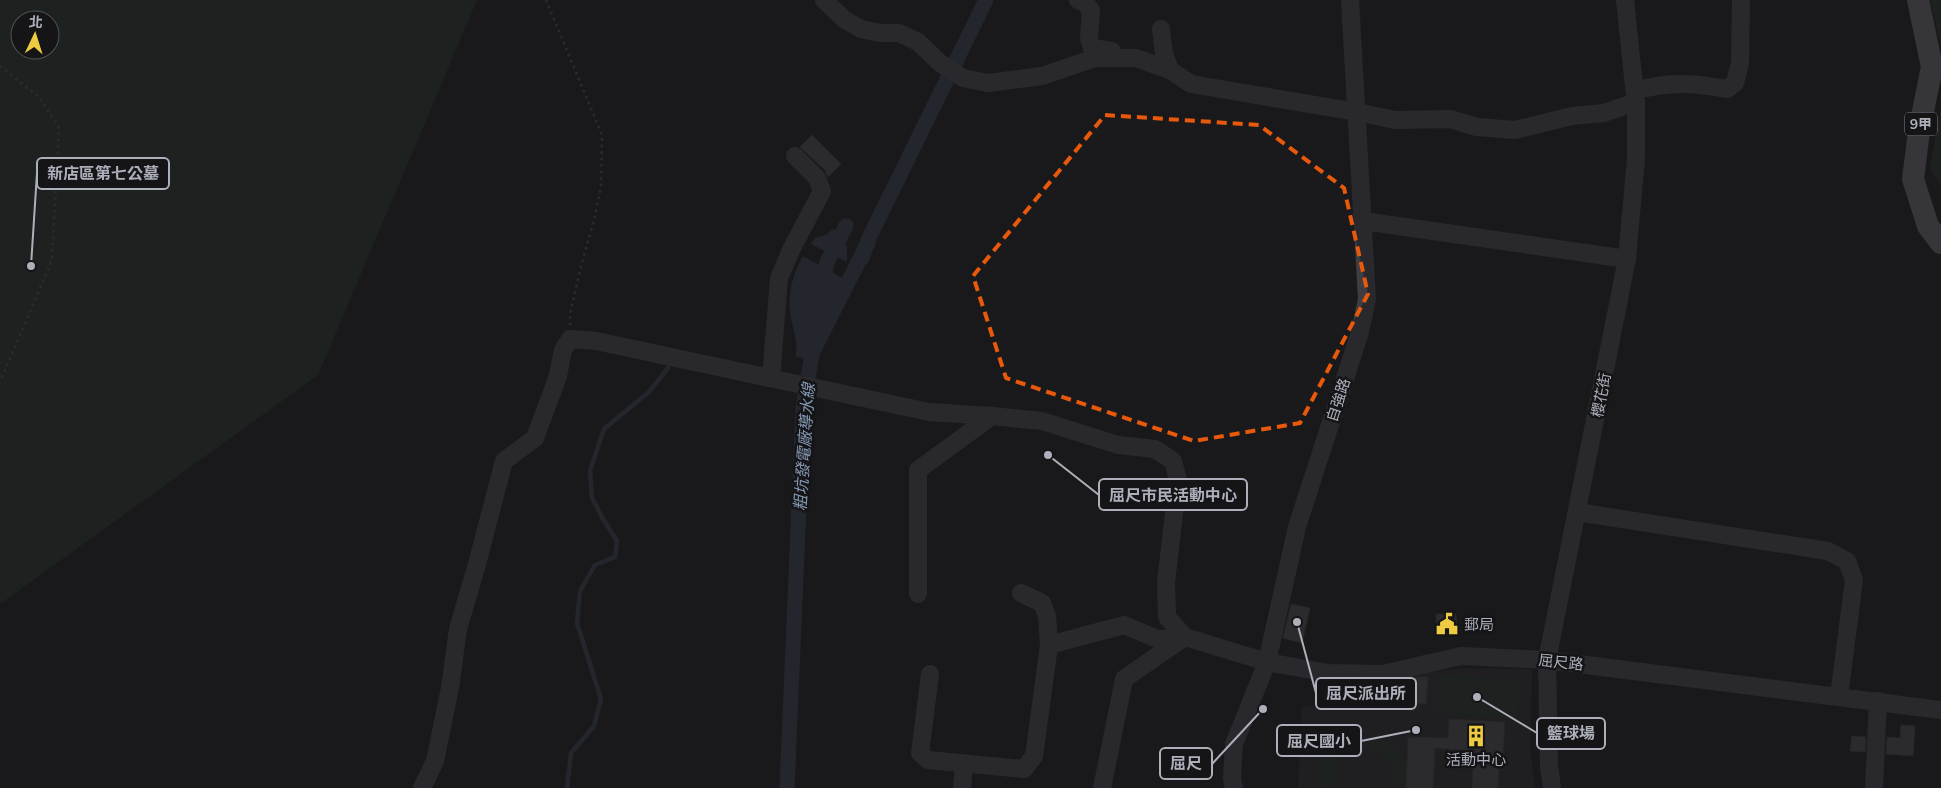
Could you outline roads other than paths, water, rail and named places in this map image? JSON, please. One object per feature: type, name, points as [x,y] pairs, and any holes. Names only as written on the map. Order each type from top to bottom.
[{"type":"main road","name":"9甲","points":[[1918,0],[1932,67],[1919,131],[1913,179],[1928,226],[1941,243]]},
{"type":"street","points":[[824,0],[845,20],[862,28],[880,33],[900,33],[918,42],[940,63],[963,78],[988,83],[1042,76],[1094,58],[1136,58]]},
{"type":"street","points":[[1078,0],[1084,2],[1091,10],[1088,38],[1092,48],[1111,50],[1170,70],[1191,84],[1395,120],[1450,119],[1477,127],[1514,130],[1572,116],[1604,113],[1651,86],[1694,83],[1727,89],[1735,83],[1740,63],[1741,1]]},
{"type":"street","name":"自強路","points":[[1234,788],[1234,744],[1267,662],[1296,527],[1360,332],[1367,299],[1350,0]]},
{"type":"street","name":"櫻花街","points":[[1552,788],[1549,766],[1547,660],[1627,259],[1636,158],[1635,96],[1625,0]]},
{"type":"street","points":[[1161,29],[1164,54],[1170,70]]},
{"type":"street","points":[[771,378],[779,278],[791,250],[822,191],[818,178],[795,156]]},
{"type":"street","points":[[1363,220],[1627,259]]},
{"type":"street","points":[[422,788],[435,761],[450,688],[458,629],[504,461],[534,438],[558,376],[563,350],[570,339],[596,341],[929,412],[1042,421],[1118,445],[1155,449],[1173,461],[1178,480],[1166,582],[1167,617],[1184,638]]},
{"type":"street","points":[[918,594],[918,470],[992,416]]},
{"type":"street","points":[[1577,512],[1828,551],[1847,561],[1854,580],[1839,696]]},
{"type":"street","points":[[930,674],[920,753],[928,760],[1024,769],[1034,756],[1049,645],[1047,616],[1042,602],[1021,593]]},
{"type":"street","points":[[1049,645],[1124,625],[1157,639],[1184,638]]},
{"type":"street","points":[[1102,788],[1124,678],[1184,638]]},
{"type":"street","name":"屈尺路","points":[[1184,638],[1267,662],[1328,673],[1382,674],[1461,656],[1547,660],[1941,710]]},
{"type":"street","points":[[1363,675],[1364,698]]},
{"type":"street","points":[[1874,788],[1878,701]]},
{"type":"street","points":[[962,788],[964,764]]},
{"type":"waterway","name":"粗坑發電廠導水線","points":[[862,258],[869,238],[986,0]]},
{"type":"waterway","points":[[822,288],[827,262],[846,226]]},
{"type":"waterway","name":"粗坑發電廠導水線","points":[[787,788],[803,409],[814,341]]},
{"type":"waterway","points":[[567,788],[571,753],[594,726],[601,699],[577,623],[580,591],[595,565],[615,557],[617,541],[592,498],[590,471],[604,429],[649,392],[668,368]]},
{"type":"place","name":"新店區第七公墓","points":[[31,266]]},
{"type":"place","name":"屈尺市民活動中心","points":[[1048,455]]},
{"type":"place","name":"屈尺派出所","points":[[1297,622]]},
{"type":"place","name":"郵局","points":[[1447,624]]},
{"type":"place","name":"籃球場","points":[[1477,697]]},
{"type":"place","name":"屈尺","points":[[1263,709]]},
{"type":"place","name":"屈尺國小","points":[[1416,730]]},
{"type":"place","name":"活動中心","points":[[1476,736]]}]
